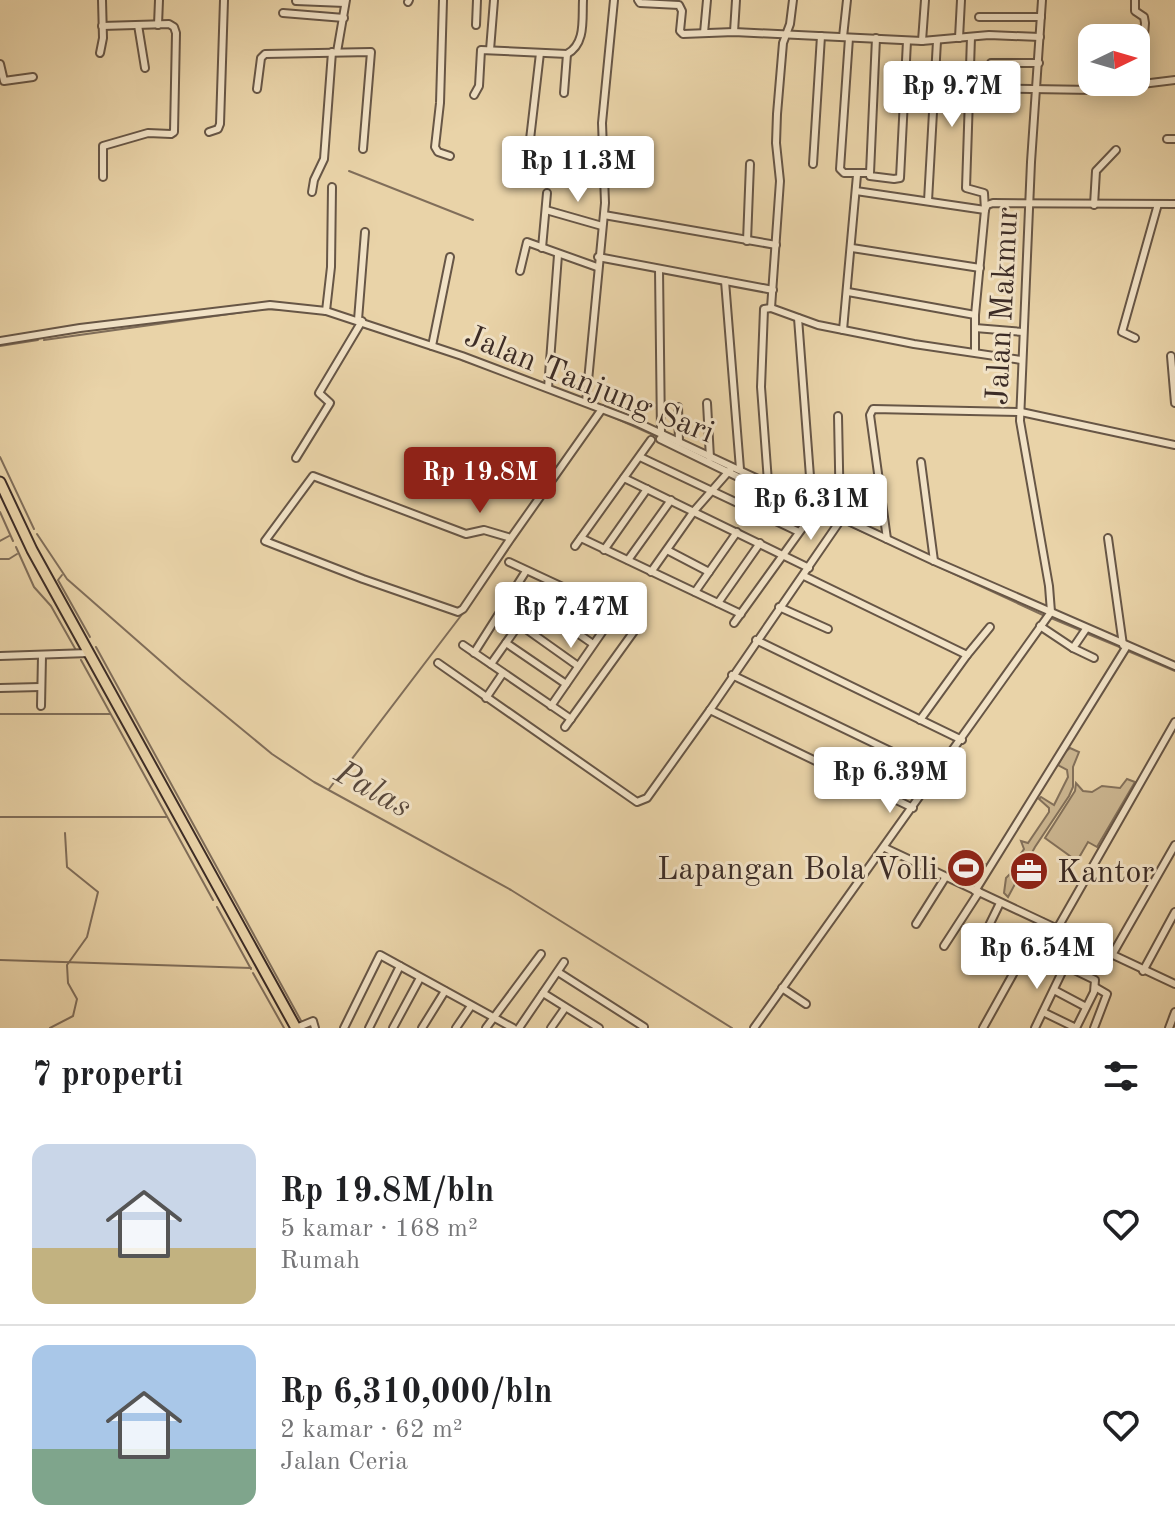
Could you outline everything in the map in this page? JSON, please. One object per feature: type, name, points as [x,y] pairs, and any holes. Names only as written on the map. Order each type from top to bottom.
[{"type":"main road","points":[[0,482],[32,550],[296,1028]]},
{"type":"street","points":[[100,53],[102,0]]},
{"type":"street","points":[[158,25],[159,0]]},
{"type":"street","points":[[209,132],[218,129],[220,124],[224,0]]},
{"type":"street","points":[[443,0],[440,103],[435,147],[438,152],[450,156]]},
{"type":"street","points":[[476,25],[477,0]]},
{"type":"street","points":[[490,50],[494,0]]},
{"type":"street","points":[[564,93],[567,54],[579,43],[583,0]]},
{"type":"street","points":[[586,402],[606,187],[602,123],[614,0]]},
{"type":"street","points":[[638,0],[643,4],[679,5],[682,9],[681,34],[734,32],[907,41],[1040,37]]},
{"type":"street","points":[[704,33],[707,0]]},
{"type":"street","points":[[734,32],[736,0]]},
{"type":"street","points":[[771,308],[780,181],[776,143],[783,43],[793,0]]},
{"type":"street","points":[[847,0],[840,165],[843,173],[870,173]]},
{"type":"street","points":[[922,41],[925,0]]},
{"type":"street","points":[[959,38],[961,0]]},
{"type":"street","name":"Jalan Makmur","points":[[1042,0],[1021,360],[1021,412],[1022,443],[1049,586],[1049,616]]},
{"type":"street","points":[[1135,0],[1135,11],[1144,17],[1145,24]]},
{"type":"street","points":[[296,1],[346,1],[334,52],[323,166],[317,174],[312,192]]},
{"type":"street","points":[[283,13],[344,18]]},
{"type":"street","points":[[979,17],[1041,17]]},
{"type":"street","points":[[138,25],[145,68]]},
{"type":"street","points":[[102,26],[172,25],[175,29],[174,132],[148,133],[103,146],[103,177]]},
{"type":"street","points":[[813,164],[821,36]]},
{"type":"street","points":[[971,37],[966,188],[984,194],[985,210],[975,315],[975,352]]},
{"type":"street","points":[[876,38],[870,176],[897,180],[900,178],[907,41]]},
{"type":"street","points":[[928,201],[937,41]]},
{"type":"street","points":[[474,95],[479,86],[480,51],[567,54]]},
{"type":"street","points":[[257,89],[261,58],[265,54],[371,52],[363,149]]},
{"type":"street","points":[[529,148],[540,53]]},
{"type":"street","points":[[991,63],[1039,63]]},
{"type":"street","points":[[0,64],[4,81],[33,77]]},
{"type":"street","points":[[1150,83],[1175,80]]},
{"type":"street","points":[[969,88],[1078,90]]},
{"type":"street","points":[[1167,139],[1175,139]]},
{"type":"street","points":[[1094,205],[1096,171],[1116,150]]},
{"type":"street","points":[[747,241],[750,164]]},
{"type":"street","points":[[843,330],[857,175]]},
{"type":"street","points":[[326,311],[333,235],[332,187]]},
{"type":"street","points":[[856,191],[985,210]]},
{"type":"street","points":[[542,248],[547,193]]},
{"type":"street","points":[[536,202],[546,209],[602,226]]},
{"type":"street","points":[[985,210],[989,203],[1175,204]]},
{"type":"street","points":[[1135,338],[1122,332],[1158,204]]},
{"type":"street","points":[[604,215],[776,245]]},
{"type":"street","points":[[296,458],[330,403],[319,393],[360,321],[365,232]]},
{"type":"street","points":[[520,271],[525,243],[597,267]]},
{"type":"street","points":[[852,248],[980,268]]},
{"type":"street","points":[[548,388],[558,255]]},
{"type":"street","points":[[432,346],[450,257]]},
{"type":"street","points":[[598,257],[773,290]]},
{"type":"street","points":[[659,269],[660,436]]},
{"type":"street","points":[[651,572],[694,511],[732,469],[725,281]]},
{"type":"street","points":[[848,292],[975,315]]},
{"type":"street","name":"Jalan Tanjung Sari","points":[[0,341],[270,305],[326,311],[586,402],[732,469],[768,482],[814,508],[841,517],[1049,616],[1175,666]]},
{"type":"street","points":[[768,482],[761,350],[764,309],[771,308],[818,325],[843,330],[1021,360]]},
{"type":"street","points":[[734,623],[814,508],[798,318]]},
{"type":"street","points":[[975,328],[1023,332]]},
{"type":"street","points":[[1171,356],[1175,403]]},
{"type":"street","points":[[707,403],[710,458]]},
{"type":"street","points":[[678,407],[676,443],[814,508]]},
{"type":"street","points":[[511,538],[484,530],[466,534],[313,476],[265,541],[458,612],[463,609],[600,410]]},
{"type":"street","points":[[887,539],[871,410],[1021,412],[1175,445]]},
{"type":"street","points":[[438,663],[637,802],[647,798],[779,607],[804,576],[841,517],[838,416]]},
{"type":"street","points":[[575,546],[651,440]]},
{"type":"street","points":[[640,457],[799,532]]},
{"type":"street","points":[[921,462],[934,561]]},
{"type":"street","points":[[624,478],[809,568]]},
{"type":"street","points":[[604,550],[647,489]]},
{"type":"street","points":[[628,560],[671,500]]},
{"type":"street","points":[[695,592],[737,532]]},
{"type":"street","points":[[581,538],[741,614]]},
{"type":"street","points":[[944,946],[1125,646],[1108,538]]},
{"type":"street","points":[[718,603],[760,543]]},
{"type":"street","points":[[667,550],[709,572]]},
{"type":"street","points":[[509,562],[547,584],[605,628]]},
{"type":"street","points":[[474,653],[526,571]]},
{"type":"street","points":[[804,576],[967,655]]},
{"type":"street","points":[[491,664],[547,584]]},
{"type":"street","points":[[547,584],[640,623],[565,727]]},
{"type":"street","points":[[534,603],[593,644]]},
{"type":"street","points":[[779,607],[828,629]]},
{"type":"street","points":[[551,706],[616,612]]},
{"type":"street","points":[[754,1028],[1049,616]]},
{"type":"street","points":[[519,624],[578,666]]},
{"type":"street","points":[[1040,626],[1094,658]]},
{"type":"street","points":[[920,720],[990,627]]},
{"type":"street","points":[[1073,648],[1085,631]]},
{"type":"street","points":[[756,640],[962,740]]},
{"type":"street","points":[[506,643],[566,684]]},
{"type":"street","points":[[463,645],[571,719]]},
{"type":"street","points":[[0,656],[89,653]]},
{"type":"street","points":[[41,706],[42,656]]},
{"type":"street","points":[[486,698],[503,673]]},
{"type":"street","points":[[732,675],[936,773]]},
{"type":"street","points":[[0,688],[40,687]]},
{"type":"street","points":[[710,710],[913,808]]},
{"type":"street","points":[[1057,929],[1175,722]]},
{"type":"street","points":[[1112,955],[1175,845]]},
{"type":"street","points":[[885,848],[1175,984]]},
{"type":"street","points":[[916,924],[945,878]]},
{"type":"street","points":[[978,948],[1000,903]]},
{"type":"street","points":[[1143,971],[1175,912]]},
{"type":"street","points":[[983,1028],[1042,922]]},
{"type":"street","points":[[1035,1028],[1078,939]]},
{"type":"street","points":[[486,1028],[541,954]]},
{"type":"street","points":[[344,1028],[380,955],[513,1028]]},
{"type":"street","points":[[519,1028],[564,962]]},
{"type":"street","points":[[1043,1012],[1076,1028],[1095,987],[1095,980],[1064,965]]},
{"type":"street","points":[[369,1028],[400,966]]},
{"type":"street","points":[[558,972],[643,1028],[651,1017]]},
{"type":"street","points":[[393,1028],[420,978]]},
{"type":"street","points":[[1094,1028],[1107,994],[1095,987]]},
{"type":"street","points":[[782,988],[806,1004]]},
{"type":"street","points":[[1054,990],[1099,1018]]},
{"type":"street","points":[[422,1028],[445,991]]},
{"type":"street","points":[[543,993],[599,1028]]},
{"type":"street","points":[[456,1028],[471,1006]]},
{"type":"street","points":[[551,1028],[565,1008]]},
{"type":"street","points":[[1169,1028],[1175,1012]]},
{"type":"street","points":[[296,1028],[313,1021],[315,1028]]},
{"type":"street","points":[[583,1028],[588,1021]]},
{"type":"shaded area","points":[[1070,748],[1079,752],[1073,767],[1073,787],[1008,897],[1004,893],[1006,878],[1015,869],[1015,862],[1024,849],[1021,841],[1028,843],[1049,812],[1049,808],[1039,799],[1041,797],[1054,805],[1068,777],[1067,770],[1058,765]]},
{"type":"shaded area","points":[[1127,779],[1135,782],[1097,847],[1088,842],[1077,861],[1045,838],[1075,791],[1076,783],[1083,791],[1092,792],[1102,786],[1120,788]]},
{"type":"shaded area","name":"Lapangan Bola Volli","points":[[959,851],[985,864],[974,885],[948,873]]},
{"type":"waterway","points":[[349,171],[473,220]]},
{"type":"waterway","points":[[44,340],[264,309],[289,310]]},
{"type":"waterway","points":[[311,312],[333,316]]},
{"type":"waterway","points":[[362,327],[373,330]]},
{"type":"waterway","points":[[0,346],[38,340]]},
{"type":"waterway","points":[[462,360],[486,368]]},
{"type":"waterway","points":[[604,413],[660,438]]},
{"type":"waterway","points":[[0,457],[34,529]]},
{"type":"waterway","points":[[760,484],[838,520]]},
{"type":"waterway","points":[[481,588],[536,508]]},
{"type":"waterway","points":[[0,512],[13,541]]},
{"type":"waterway","points":[[844,523],[1045,616]]},
{"type":"waterway","name":"Palas","points":[[37,534],[67,579],[272,754],[314,782],[511,890],[732,1028]]},
{"type":"waterway","points":[[0,541],[9,536]]},
{"type":"waterway","points":[[16,547],[34,587],[51,606],[77,652]]},
{"type":"waterway","points":[[0,559],[9,559],[17,554]]},
{"type":"waterway","points":[[62,575],[58,580],[90,637]]},
{"type":"waterway","points":[[329,789],[463,613]]},
{"type":"waterway","points":[[1051,618],[1082,631]]},
{"type":"waterway","points":[[1088,634],[1122,648]]},
{"type":"waterway","points":[[96,647],[305,1028]]},
{"type":"waterway","points":[[1128,651],[1175,671]]},
{"type":"waterway","points":[[81,660],[213,900]]},
{"type":"waterway","points":[[0,714],[110,714]]},
{"type":"waterway","points":[[0,817],[166,817]]},
{"type":"waterway","points":[[50,1028],[73,1016],[77,999],[68,983],[67,965],[87,937],[98,892],[67,867],[65,833]]},
{"type":"waterway","points":[[217,907],[251,969]]},
{"type":"waterway","points":[[0,960],[251,968]]},
{"type":"waterway","points":[[253,973],[284,1028]]},
{"type":"place","name":"Lapangan Bola Volli","points":[[966,868]]},
{"type":"place","name":"Kantor","points":[[1029,871]]}]
